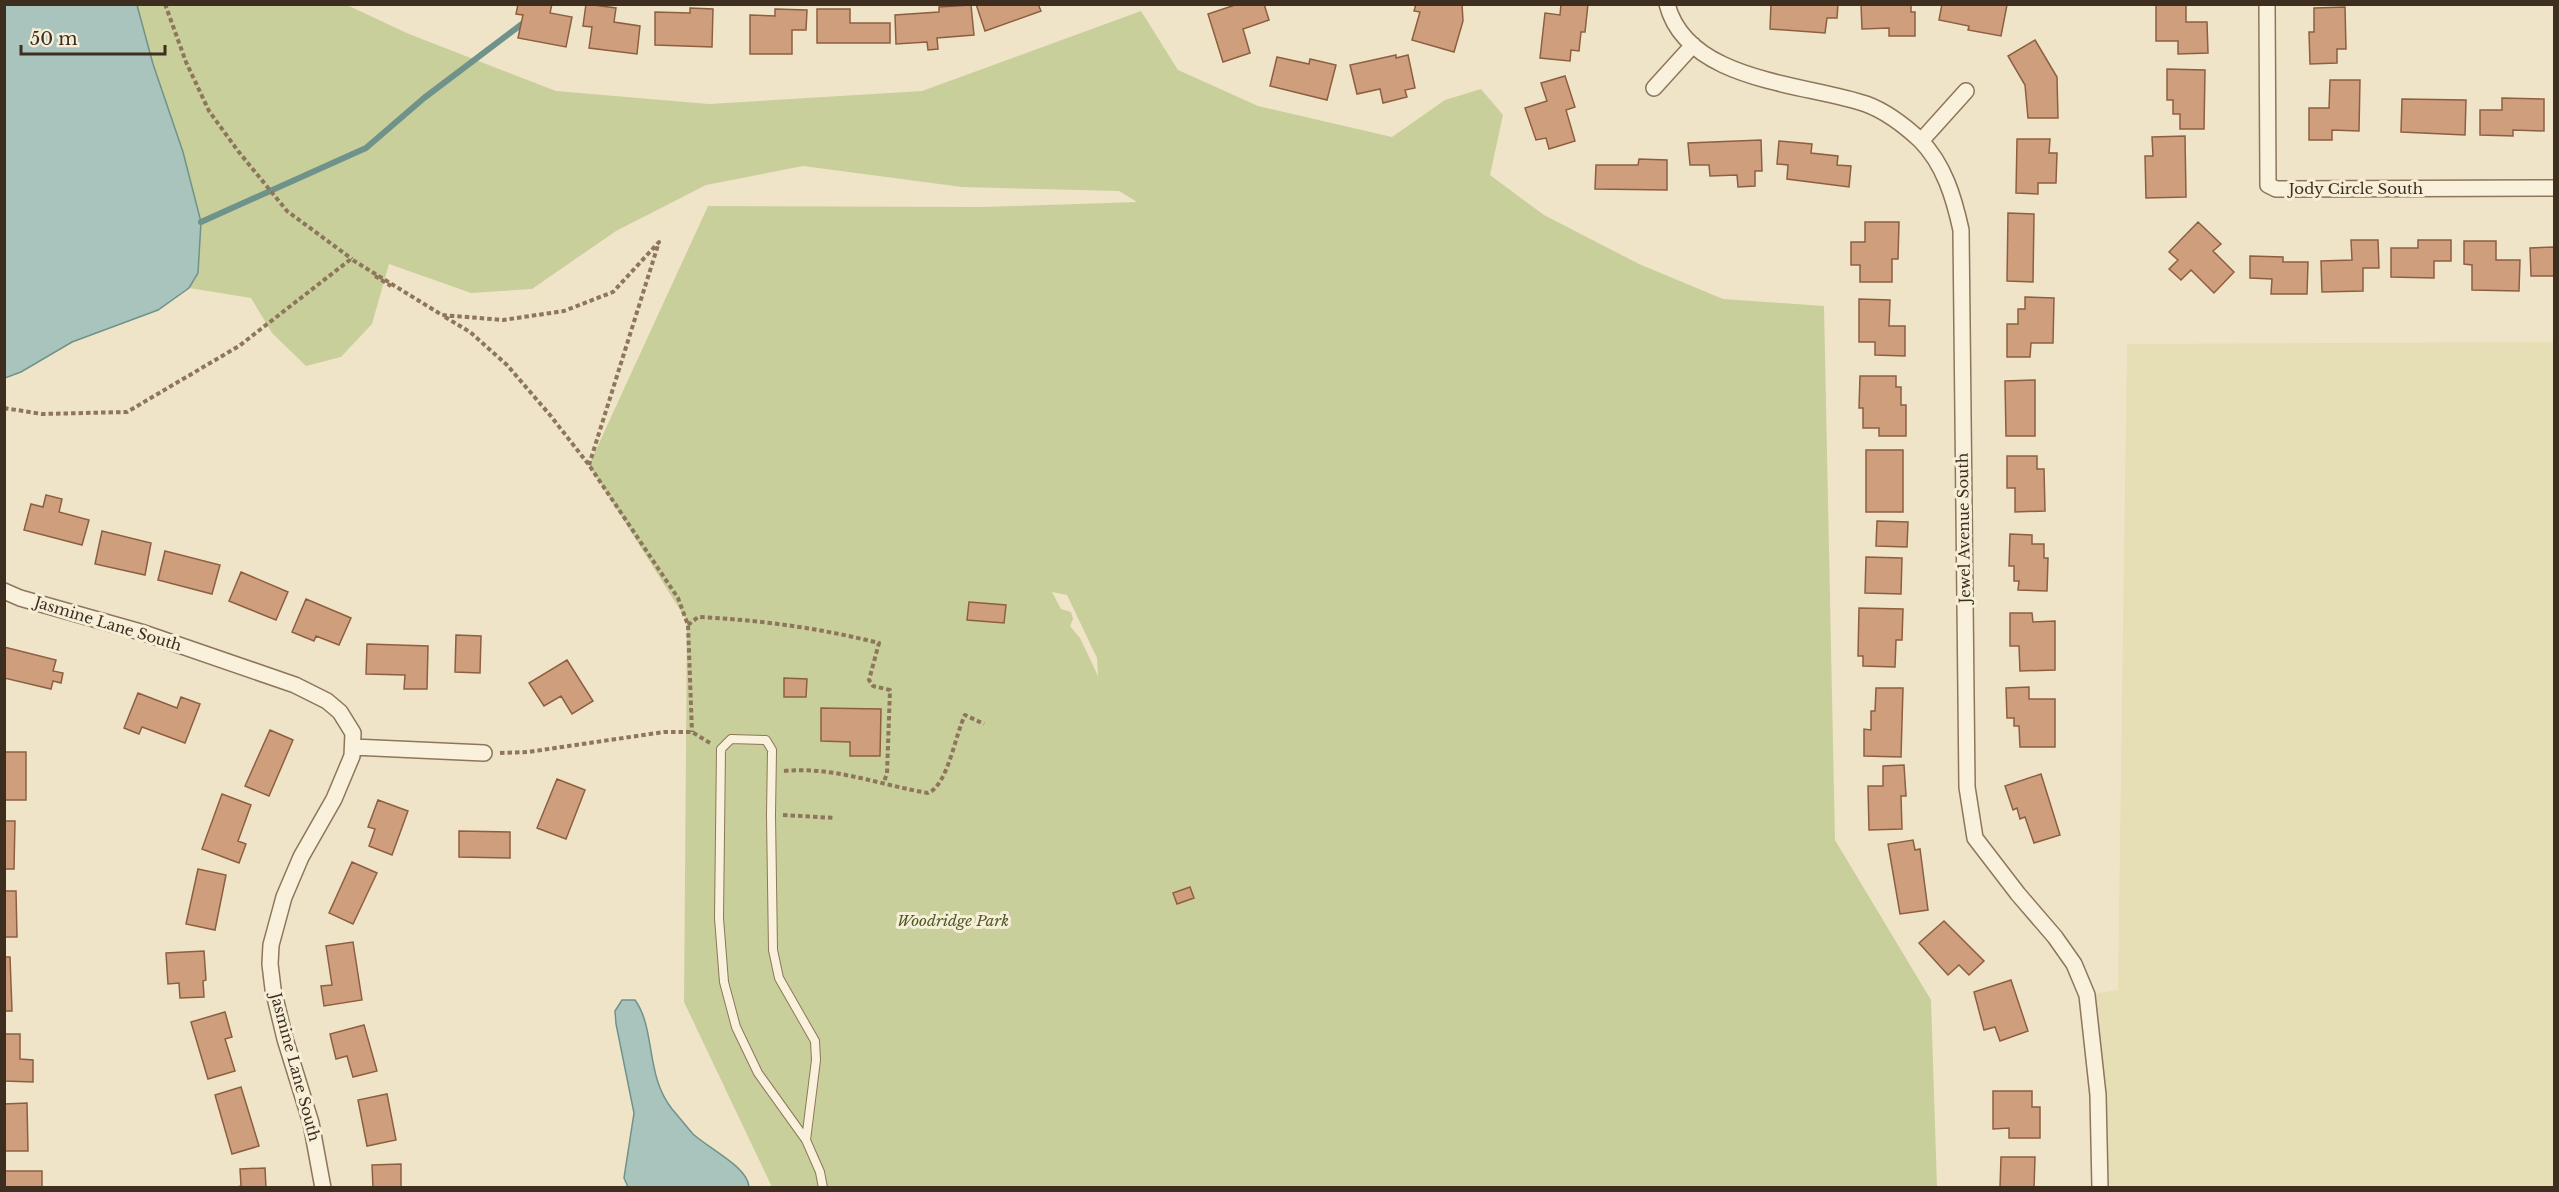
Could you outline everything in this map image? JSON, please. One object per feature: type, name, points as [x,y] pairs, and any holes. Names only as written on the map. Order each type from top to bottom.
[{"type":"street","name":"Jewel Avenue South","points":[[1667,4],[1671,20],[1684,39],[1705,55],[1736,70],[1768,81],[1869,105],[1897,122],[1921,141],[1941,168],[1955,202],[1961,230],[1967,788],[1971,825],[1975,838],[2074,964],[2087,995],[2098,1095],[2100,1188]]},
{"type":"street","name":"Jody Circle South","points":[[2266,4],[2268,185],[2276,189],[2554,188]]},
{"type":"street","points":[[1654,88],[1693,45]]},
{"type":"street","points":[[1921,141],[1966,91]]},
{"type":"street","name":"Jasmine Lane South","points":[[4,591],[20,598],[144,633],[295,685],[327,701],[340,712],[353,733],[352,756],[334,799],[301,857],[284,897],[271,945],[270,964],[273,989],[285,1039],[311,1123],[323,1188]]},
{"type":"street","points":[[353,747],[484,753]]},
{"type":"lane","points":[[806,1140],[816,1060],[815,1041],[779,978],[773,950],[772,750],[766,740],[731,740],[721,749],[719,918],[724,982],[736,1027],[758,1073],[806,1140],[820,1172],[823,1188]]},
{"type":"path","points":[[165,4],[186,62],[209,111],[287,211],[381,281],[470,332],[507,365],[550,414],[589,465],[678,598],[688,624],[692,732]]},
{"type":"path","points":[[442,315],[504,320],[564,311],[613,292],[659,242],[589,465]]},
{"type":"path","points":[[4,408],[42,414],[127,412],[238,346],[351,259]]},
{"type":"path","points":[[688,624],[698,617],[746,620],[824,630],[879,643],[869,680],[873,686],[890,690],[887,773],[884,782]]},
{"type":"path","points":[[772,773],[802,770],[884,782],[928,793],[936,790],[942,781],[956,733],[965,715],[984,724]]},
{"type":"path","points":[[484,753],[528,752],[664,732],[692,732],[721,749]]},
{"type":"path","points":[[771,815],[815,815],[836,818]]},
{"type":"shaded area","points":[[2554,342],[2554,1187],[2100,1187],[2087,995],[2118,990],[2127,344]]},
{"type":"green space","name":"Woodridge Park","points":[[137,5],[347,5],[409,34],[556,91],[709,104],[922,91],[1141,11],[1178,70],[1258,106],[1392,137],[1445,100],[1481,89],[1503,115],[1490,175],[1544,215],[1639,264],[1723,299],[1824,306],[1835,840],[1931,1000],[1937,1187],[772,1187],[684,1002],[687,621],[589,465],[708,206],[983,207],[1137,202],[1119,191],[962,187],[803,166],[706,185],[616,231],[532,289],[471,293],[389,264],[372,324],[341,357],[306,366],[272,333],[251,298],[189,288],[198,273],[183,152],[153,64]],"holes":[[[1052,592],[1067,595],[1097,658],[1098,676],[1080,638],[1070,626],[1073,619],[1071,612],[1061,609]]]},
{"type":"water","points":[[5,4],[137,5],[153,64],[183,152],[201,222],[198,273],[189,288],[158,310],[72,342],[21,372],[5,378]]},
{"type":"water","points":[[622,1000],[635,1000],[642,1012],[658,1082],[672,1109],[693,1134],[742,1172],[749,1187],[628,1187],[624,1178],[634,1113],[616,1024],[615,1011]]},
{"type":"building","points":[[518,4],[552,4],[550,13],[572,17],[566,47],[518,38],[523,15],[516,14]]},
{"type":"building","points":[[586,4],[616,8],[614,22],[640,26],[637,54],[589,48],[592,27],[583,26]]},
{"type":"building","points":[[976,4],[1038,4],[1041,11],[985,31]]},
{"type":"building","points":[[1238,4],[1264,4],[1269,20],[1243,29],[1250,53],[1223,62],[1208,14]]},
{"type":"building","points":[[1416,4],[1462,4],[1463,21],[1454,52],[1412,40],[1420,12],[1414,11]]},
{"type":"building","points":[[1561,4],[1588,4],[1585,32],[1581,32],[1579,51],[1571,50],[1570,61],[1540,58],[1545,13],[1560,15]]},
{"type":"building","points":[[1771,4],[1838,4],[1837,18],[1827,18],[1825,33],[1770,29]]},
{"type":"building","points":[[1861,4],[1911,4],[1911,12],[1915,12],[1915,36],[1889,36],[1889,28],[1862,29]]},
{"type":"building","points":[[1942,4],[2007,5],[2001,36],[1968,30],[1969,26],[1939,20]]},
{"type":"building","points":[[2156,4],[2186,4],[2186,22],[2207,22],[2208,53],[2178,54],[2178,41],[2156,41]]},
{"type":"building","points":[[971,5],[974,35],[937,38],[938,49],[928,50],[927,42],[896,44],[895,15],[939,12],[939,7]]},
{"type":"building","points":[[2345,7],[2346,49],[2337,49],[2337,63],[2310,64],[2309,32],[2314,32],[2314,8]]},
{"type":"building","points":[[690,8],[713,9],[712,47],[655,45],[655,12],[690,13]]},
{"type":"building","points":[[775,9],[807,10],[806,30],[792,30],[792,54],[750,54],[750,15],[775,16]]},
{"type":"building","points":[[817,9],[850,9],[850,23],[890,23],[890,43],[817,43]]},
{"type":"building","points":[[2035,40],[2057,77],[2058,118],[2028,118],[2025,85],[2008,56]]},
{"type":"building","points":[[1396,55],[1396,58],[1408,55],[1415,88],[1405,90],[1407,97],[1383,103],[1380,89],[1357,94],[1350,65]]},
{"type":"building","points":[[1277,57],[1309,64],[1310,59],[1336,65],[1327,100],[1270,86]]},
{"type":"building","points":[[2167,69],[2205,70],[2204,129],[2180,129],[2180,114],[2173,114],[2173,100],[2167,100]]},
{"type":"building","points":[[1565,76],[1575,107],[1566,110],[1575,141],[1549,149],[1546,138],[1536,140],[1525,108],[1547,101],[1541,83]]},
{"type":"building","points":[[2330,80],[2360,80],[2359,131],[2332,130],[2332,140],[2309,140],[2309,108],[2329,108]]},
{"type":"building","points":[[2502,98],[2544,99],[2544,131],[2513,130],[2513,136],[2480,135],[2480,110],[2502,110]]},
{"type":"building","points":[[2402,99],[2466,100],[2465,135],[2401,132]]},
{"type":"building","points":[[2185,136],[2186,197],[2146,198],[2145,156],[2153,156],[2152,137]]},
{"type":"building","points":[[2017,139],[2050,139],[2049,153],[2057,153],[2056,183],[2038,183],[2038,194],[2016,193]]},
{"type":"building","points":[[1761,140],[1762,171],[1755,171],[1755,186],[1738,187],[1737,175],[1710,176],[1709,165],[1690,165],[1688,143]]},
{"type":"building","points":[[1779,141],[1812,144],[1811,153],[1838,156],[1837,165],[1851,166],[1849,187],[1787,179],[1788,165],[1777,164]]},
{"type":"building","points":[[1639,159],[1667,160],[1667,190],[1595,189],[1596,165],[1638,165]]},
{"type":"building","points":[[2008,213],[2034,214],[2033,282],[2007,281]]},
{"type":"building","points":[[1865,222],[1899,222],[1898,259],[1892,259],[1892,282],[1860,282],[1860,265],[1851,265],[1851,242],[1865,242]]},
{"type":"building","points":[[2198,222],[2221,244],[2213,251],[2234,272],[2214,293],[2191,270],[2181,280],[2169,269],[2178,260],[2169,252]]},
{"type":"building","points":[[2351,240],[2378,240],[2379,268],[2363,268],[2363,291],[2322,292],[2321,261],[2352,260]]},
{"type":"building","points":[[2418,240],[2451,240],[2451,261],[2434,261],[2434,278],[2391,277],[2391,248],[2418,248]]},
{"type":"building","points":[[2464,241],[2496,241],[2496,260],[2520,260],[2519,291],[2472,290],[2472,265],[2464,264]]},
{"type":"building","points":[[2554,247],[2554,276],[2531,276],[2530,248]]},
{"type":"building","points":[[2250,256],[2283,257],[2283,262],[2308,262],[2307,294],[2271,294],[2272,279],[2250,278]]},
{"type":"building","points":[[2025,297],[2054,298],[2053,343],[2031,343],[2030,357],[2007,357],[2007,324],[2018,324],[2018,309],[2025,309]]},
{"type":"building","points":[[1859,299],[1890,300],[1889,326],[1905,326],[1905,356],[1875,355],[1875,342],[1859,342]]},
{"type":"building","points":[[1860,376],[1896,376],[1896,387],[1901,387],[1901,405],[1906,405],[1906,436],[1879,436],[1879,428],[1863,428],[1863,408],[1859,408]]},
{"type":"building","points":[[2035,380],[2035,436],[2006,436],[2005,381]]},
{"type":"building","points":[[1866,450],[1903,450],[1903,512],[1866,512]]},
{"type":"building","points":[[2007,456],[2037,456],[2037,469],[2044,469],[2045,511],[2015,512],[2015,488],[2007,488]]},
{"type":"building","points":[[46,495],[62,499],[59,512],[89,520],[82,545],[24,530],[31,504],[43,507]]},
{"type":"building","points":[[1877,521],[1908,522],[1907,547],[1876,546]]},
{"type":"building","points":[[102,531],[151,543],[145,575],[95,564]]},
{"type":"building","points":[[2010,534],[2032,535],[2032,544],[2044,544],[2044,558],[2048,558],[2047,591],[2018,590],[2019,581],[2014,581],[2014,566],[2009,566]]},
{"type":"building","points":[[165,551],[220,565],[212,594],[158,580]]},
{"type":"building","points":[[1866,557],[1902,558],[1901,594],[1865,593]]},
{"type":"building","points":[[241,572],[288,592],[276,620],[229,601]]},
{"type":"building","points":[[306,599],[351,618],[339,645],[316,636],[314,641],[292,632]]},
{"type":"building","points":[[969,602],[1006,605],[1004,623],[967,620]]},
{"type":"building","points":[[1859,608],[1903,609],[1902,640],[1896,640],[1895,667],[1863,666],[1863,656],[1858,656]]},
{"type":"building","points":[[2010,613],[2032,613],[2033,622],[2055,621],[2055,670],[2020,671],[2019,646],[2010,646]]},
{"type":"building","points":[[456,635],[481,636],[480,673],[455,672]]},
{"type":"building","points":[[367,644],[428,646],[427,689],[404,689],[405,675],[366,674]]},
{"type":"building","points":[[4,647],[56,660],[53,671],[63,673],[61,683],[53,681],[51,689],[4,678]]},
{"type":"building","points":[[567,660],[593,701],[572,714],[561,696],[544,706],[529,683]]},
{"type":"building","points":[[784,678],[807,679],[806,697],[784,697]]},
{"type":"building","points":[[2029,687],[2029,699],[2055,699],[2055,747],[2020,747],[2019,726],[2014,726],[2014,718],[2007,718],[2006,688]]},
{"type":"building","points":[[1876,688],[1903,688],[1901,757],[1864,756],[1864,729],[1871,730],[1871,711],[1875,711]]},
{"type":"building","points":[[138,693],[177,708],[181,697],[200,704],[185,743],[142,727],[139,734],[124,728]]},
{"type":"building","points":[[821,708],[881,709],[880,756],[850,756],[850,742],[821,741]]},
{"type":"building","points":[[270,730],[293,740],[269,796],[245,786]]},
{"type":"building","points":[[5,752],[26,752],[26,800],[4,800]]},
{"type":"building","points":[[1904,765],[1906,796],[1901,796],[1902,829],[1869,830],[1868,786],[1883,786],[1883,766]]},
{"type":"building","points":[[2041,774],[2060,835],[2034,843],[2025,817],[2020,819],[2017,808],[2013,810],[2005,786]]},
{"type":"building","points":[[557,779],[585,790],[566,839],[537,828]]},
{"type":"building","points":[[222,794],[251,805],[238,841],[246,844],[239,863],[202,849]]},
{"type":"building","points":[[378,800],[408,811],[392,855],[369,846],[375,829],[368,827]]},
{"type":"building","points":[[4,821],[15,821],[14,869],[4,869]]},
{"type":"building","points":[[459,831],[510,832],[510,858],[459,857]]},
{"type":"building","points":[[1913,840],[1915,850],[1920,849],[1928,910],[1900,914],[1888,844]]},
{"type":"building","points":[[352,862],[377,873],[353,924],[329,913]]},
{"type":"building","points":[[198,869],[226,875],[215,930],[186,924]]},
{"type":"building","points":[[1190,887],[1194,898],[1177,904],[1173,893]]},
{"type":"building","points":[[4,891],[16,891],[17,937],[4,937]]},
{"type":"building","points":[[1944,921],[1984,961],[1969,975],[1959,965],[1948,975],[1919,943]]},
{"type":"building","points":[[353,942],[362,1000],[324,1006],[321,986],[332,985],[326,946]]},
{"type":"building","points":[[204,951],[206,980],[203,981],[204,997],[180,998],[179,983],[168,984],[166,953]]},
{"type":"building","points":[[4,957],[10,957],[12,1011],[4,1011]]},
{"type":"building","points":[[2011,980],[2028,1031],[2000,1041],[1995,1027],[1984,1030],[1974,992]]},
{"type":"building","points":[[225,1012],[232,1037],[225,1039],[235,1071],[208,1079],[191,1022]]},
{"type":"building","points":[[364,1025],[377,1071],[353,1077],[347,1056],[336,1059],[330,1034]]},
{"type":"building","points":[[4,1034],[20,1034],[20,1059],[33,1060],[33,1082],[4,1081]]},
{"type":"building","points":[[241,1087],[259,1146],[232,1154],[215,1095]]},
{"type":"building","points":[[1993,1091],[2032,1091],[2032,1107],[2040,1107],[2040,1138],[2009,1138],[2009,1128],[1993,1129]]},
{"type":"building","points":[[387,1094],[396,1140],[367,1146],[358,1100]]},
{"type":"building","points":[[27,1103],[28,1151],[4,1151],[4,1104]]},
{"type":"building","points":[[2001,1157],[2035,1157],[2034,1188],[2000,1188]]},
{"type":"building","points":[[401,1164],[401,1188],[373,1188],[372,1165]]},
{"type":"building","points":[[265,1168],[266,1188],[233,1188],[241,1186],[240,1169]]},
{"type":"building","points":[[4,1171],[42,1171],[42,1188],[4,1188]]},
{"type":"waterway","points":[[201,222],[366,148],[424,98],[526,21]]}]
